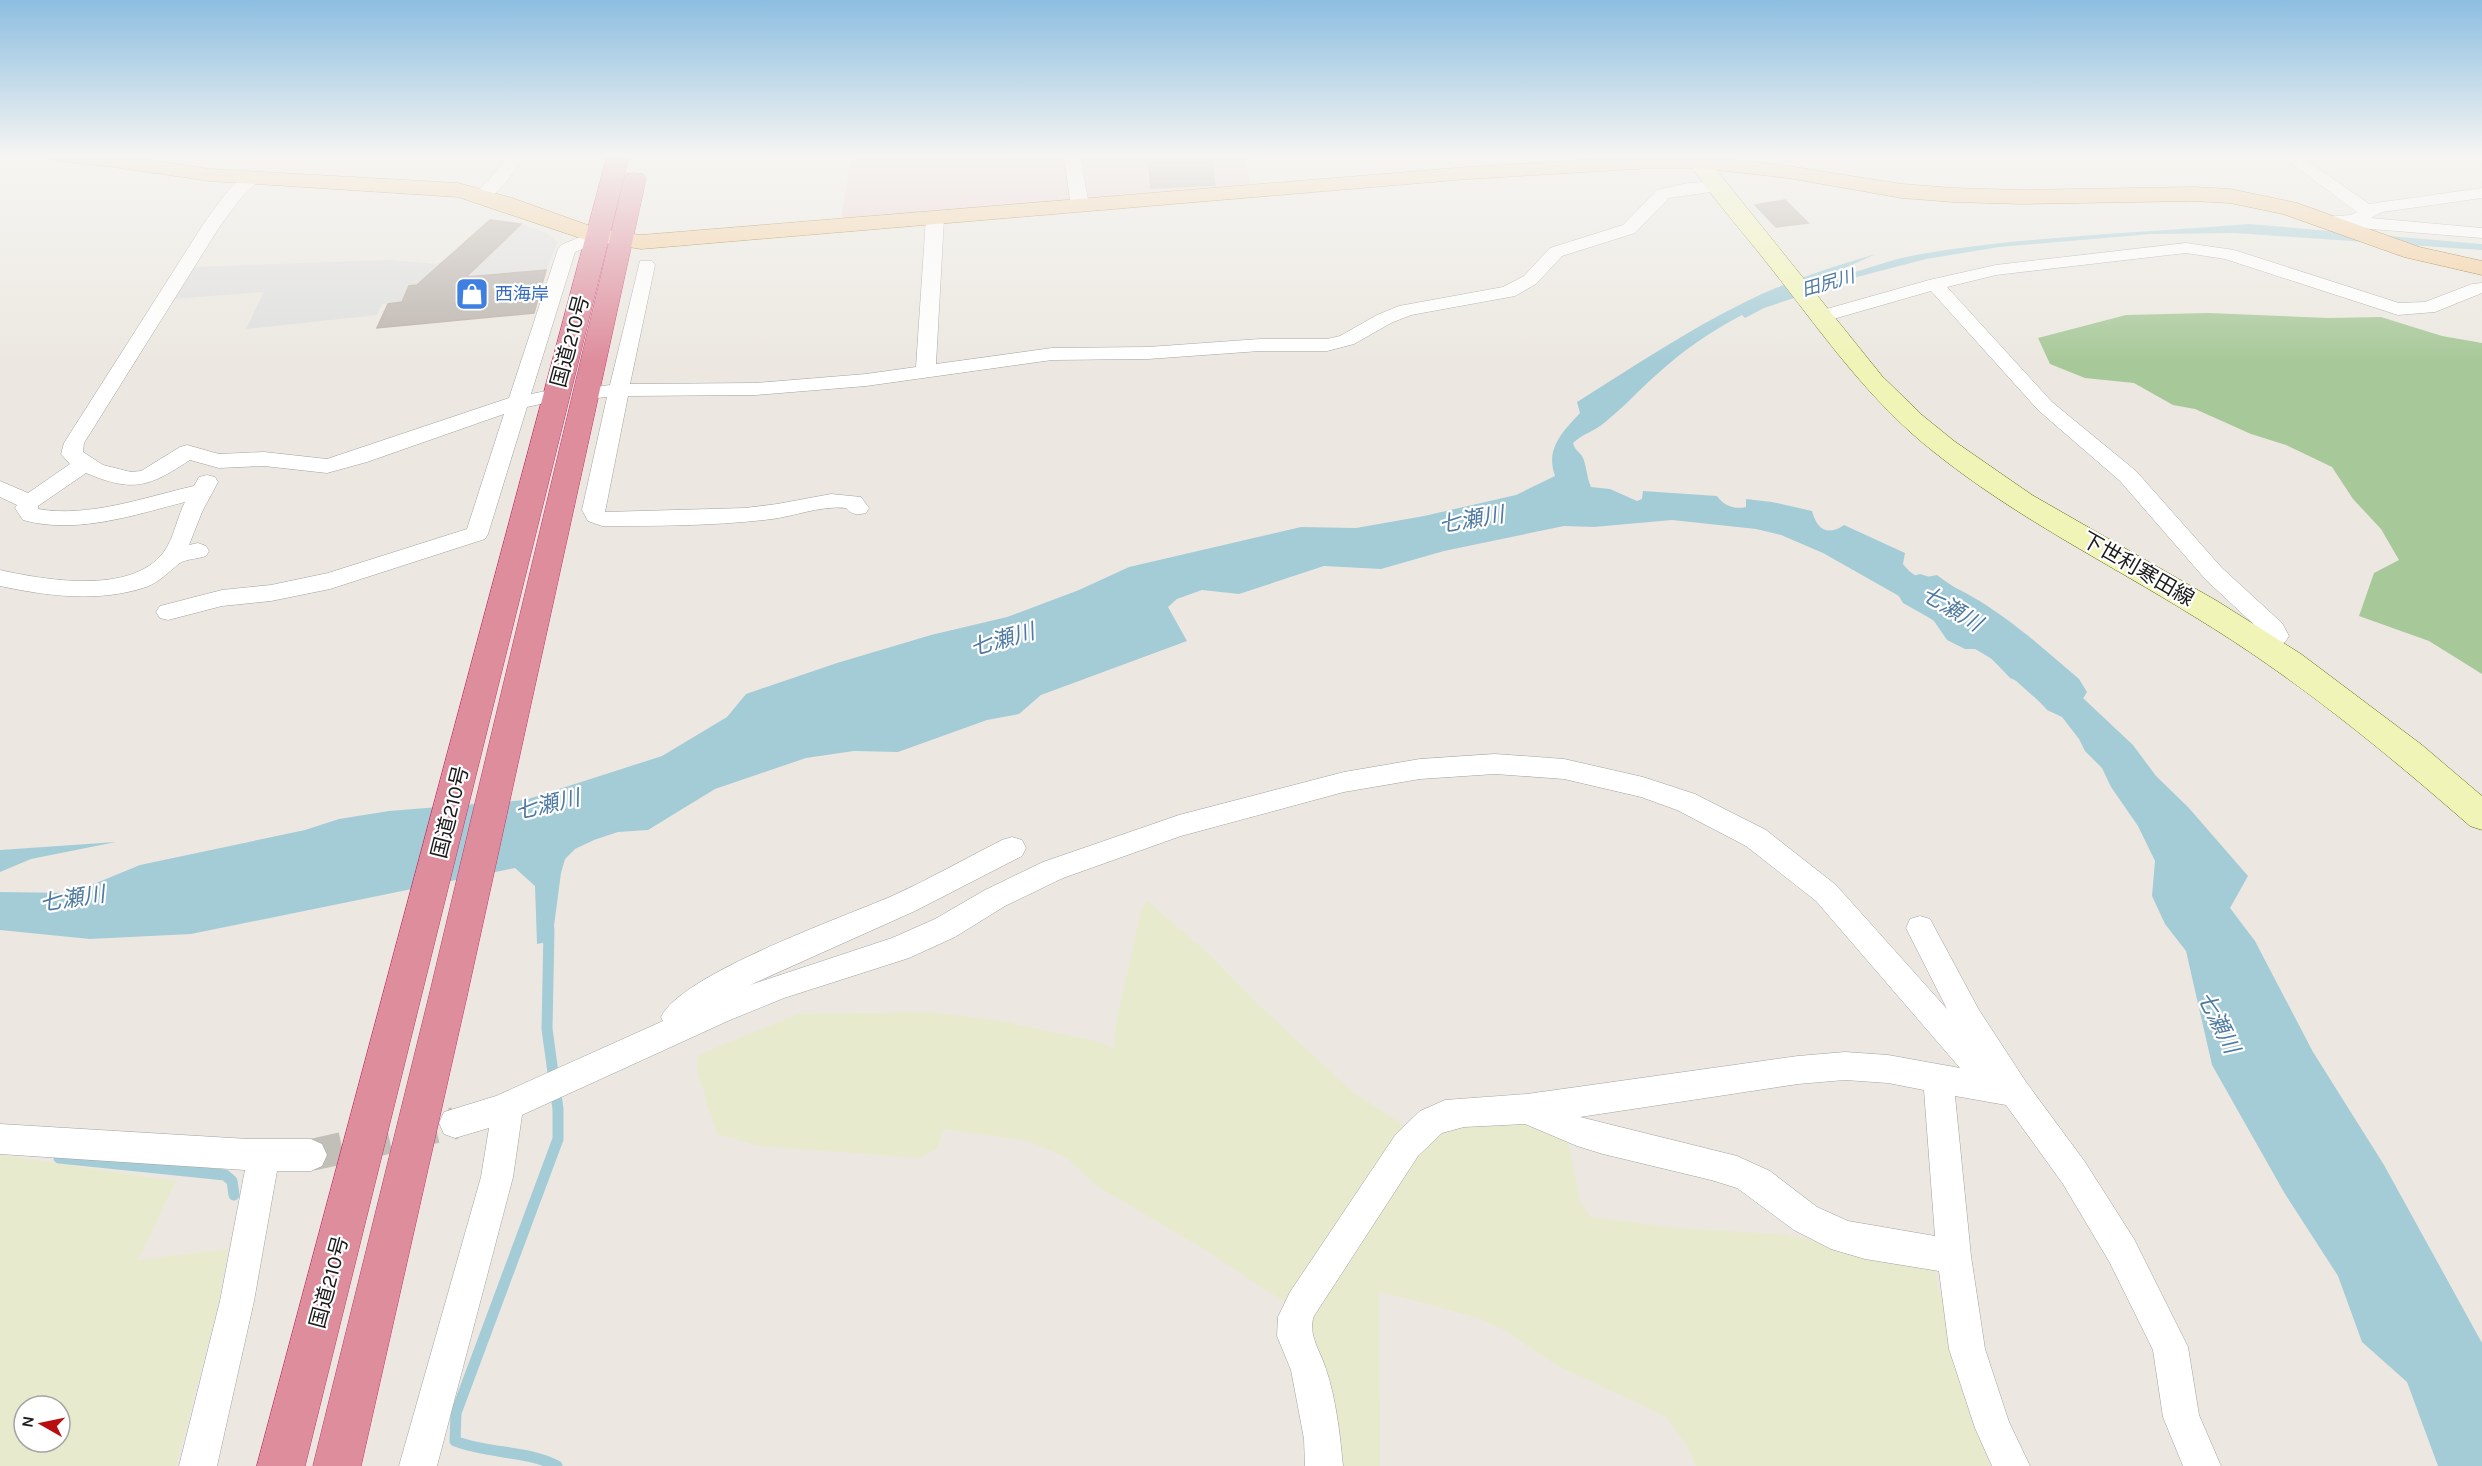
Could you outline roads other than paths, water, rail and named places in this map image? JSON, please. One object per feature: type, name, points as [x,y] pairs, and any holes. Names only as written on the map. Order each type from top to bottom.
[{"type":"highway","name":"国道210号","points":[[337,1466],[448,996],[586,393],[610,225]]},
{"type":"highway","name":"国道210号","points":[[281,1466],[402,1002],[556,395],[614,225]]},
{"type":"main road","points":[[569,225],[609,239],[641,242],[844,225]]},
{"type":"main road","name":"下世利寒田線","points":[[1750,225],[1887,395],[1912,421],[1962,461],[2022,501],[2263,644],[2351,707],[2482,816]]},
{"type":"main road","points":[[2347,225],[2396,247],[2441,261],[2481,278]]},
{"type":"street","points":[[211,225],[74,442],[72,454],[83,465],[131,481],[150,476],[187,452],[219,461],[264,459],[327,466],[360,457],[518,402],[556,395]]},
{"type":"street","points":[[926,371],[934,225]]},
{"type":"street","points":[[586,393],[619,390],[746,390],[866,380],[1052,354],[1139,354],[1246,345],[1309,346],[1337,343],[1406,310],[1508,292],[1530,280],[1556,252],[1629,229],[1632,225]]},
{"type":"street","points":[[2375,225],[2482,233]]},
{"type":"street","points":[[168,612],[222,598],[271,593],[341,579],[477,534],[567,249],[609,239]]},
{"type":"street","points":[[1818,310],[2006,268],[2186,248],[2228,254],[2398,309],[2428,308],[2481,278]]},
{"type":"street","points":[[646,266],[593,510],[596,516],[602,519],[747,515],[844,500],[853,502],[858,508]]},
{"type":"street","points":[[1935,284],[2045,406],[2128,476],[2214,574],[2274,629],[2277,636],[2263,644]]},
{"type":"street","points":[[0,578],[60,586],[98,588],[132,583],[153,574],[174,555],[202,491],[219,461]]},
{"type":"street","points":[[83,465],[29,502],[26,508],[32,515],[56,520],[93,515],[202,491]]},
{"type":"street","points":[[0,488],[29,502]]},
{"type":"street","points":[[174,555],[198,551]]},
{"type":"street","points":[[456,1122],[508,1106],[651,1039],[781,986],[899,949],[945,928],[994,898],[1044,874],[1179,826],[1344,783],[1384,775],[1460,766],[1518,765],[1564,769],[1643,787],[1686,802],[1756,838],[1826,893],[1969,1056],[2015,1092]]},
{"type":"street","points":[[651,1039],[679,1014],[710,992],[744,973],[891,910],[1012,848]]},
{"type":"street","points":[[1920,928],[1968,1020],[2015,1092],[2107,1223],[2166,1336],[2170,1347],[2181,1417],[2202,1466]]},
{"type":"street","points":[[1324,1466],[1322,1439],[1309,1370],[1295,1336],[1295,1317],[1407,1145],[1431,1122],[1445,1115],[1464,1112],[1527,1109],[1824,1067],[1867,1066],[2015,1092]]},
{"type":"street","points":[[1938,1077],[1954,1256],[1967,1349],[1993,1428],[2011,1466]]},
{"type":"street","points":[[418,1466],[497,1177],[508,1106]]},
{"type":"street","points":[[1527,1109],[1547,1121],[1591,1136],[1680,1155],[1752,1178],[1814,1224],[1834,1234],[1954,1256]]},
{"type":"street","points":[[0,1139],[264,1155],[311,1155]]},
{"type":"street","points":[[198,1466],[237,1301],[264,1155]]},
{"type":"water","name":"田尻川","points":[[2230,225],[2265,225],[2482,244],[2482,250],[2234,233],[2151,234],[1999,247],[1926,259],[1857,277],[1764,308],[1745,318],[1742,315],[1686,350],[1611,418],[1573,443],[1582,456],[1591,487],[1610,489],[1637,501],[1642,499],[1643,491],[1717,496],[1722,502],[1737,508],[1746,507],[1746,499],[1772,502],[1812,511],[1817,523],[1824,529],[1833,530],[1844,525],[1905,553],[1903,564],[1914,575],[1926,577],[1937,575],[1979,607],[1985,618],[1985,628],[1989,636],[2007,645],[2020,636],[2033,640],[2055,660],[2084,699],[2133,745],[2156,776],[2188,807],[2248,876],[2230,908],[2255,941],[2313,1052],[2384,1165],[2482,1343],[2482,1466],[2438,1466],[2407,1382],[2362,1342],[2338,1276],[2285,1194],[2212,1065],[2186,951],[2165,924],[2152,896],[2155,861],[2138,826],[2111,787],[2102,768],[2085,751],[2062,717],[2047,710],[2024,684],[2010,678],[1992,659],[1975,649],[1965,649],[1947,640],[1934,621],[1899,596],[1823,553],[1781,535],[1756,529],[1672,520],[1594,527],[1564,526],[1444,551],[1381,569],[1324,566],[1239,594],[1202,590],[1177,599],[1168,607],[1187,641],[1041,695],[1019,714],[987,720],[898,752],[854,751],[806,758],[715,789],[648,830],[618,832],[575,849],[565,859],[561,873],[552,941],[537,944],[535,886],[515,868],[191,934],[90,939],[0,930],[0,892],[72,893],[140,865],[305,830],[339,819],[389,811],[525,800],[662,756],[727,717],[746,694],[837,663],[931,635],[1007,617],[1079,590],[1129,567],[1301,527],[1356,528],[1424,516],[1516,495],[1555,476],[1552,457],[1554,449],[1562,434],[1580,413],[1577,402],[1703,324],[1747,301],[1810,275],[1876,254],[1820,279],[1845,275],[1908,256],[2044,239]]},
{"type":"water","points":[[116,842],[31,859],[0,872],[0,850]]},
{"type":"waterway","name":"七瀬川","points":[[1920,591],[1991,631],[2061,692]]},
{"type":"waterway","points":[[549,929],[547,1029],[558,1109],[558,1139],[456,1413],[455,1441],[480,1448],[533,1457],[557,1466]]},
{"type":"waterway","points":[[59,1158],[225,1175],[232,1181],[234,1195]]},
{"type":"tunnel","points":[[311,1155],[455,1123]]},
{"type":"place","name":"西海岸","points":[[472,294]]}]
